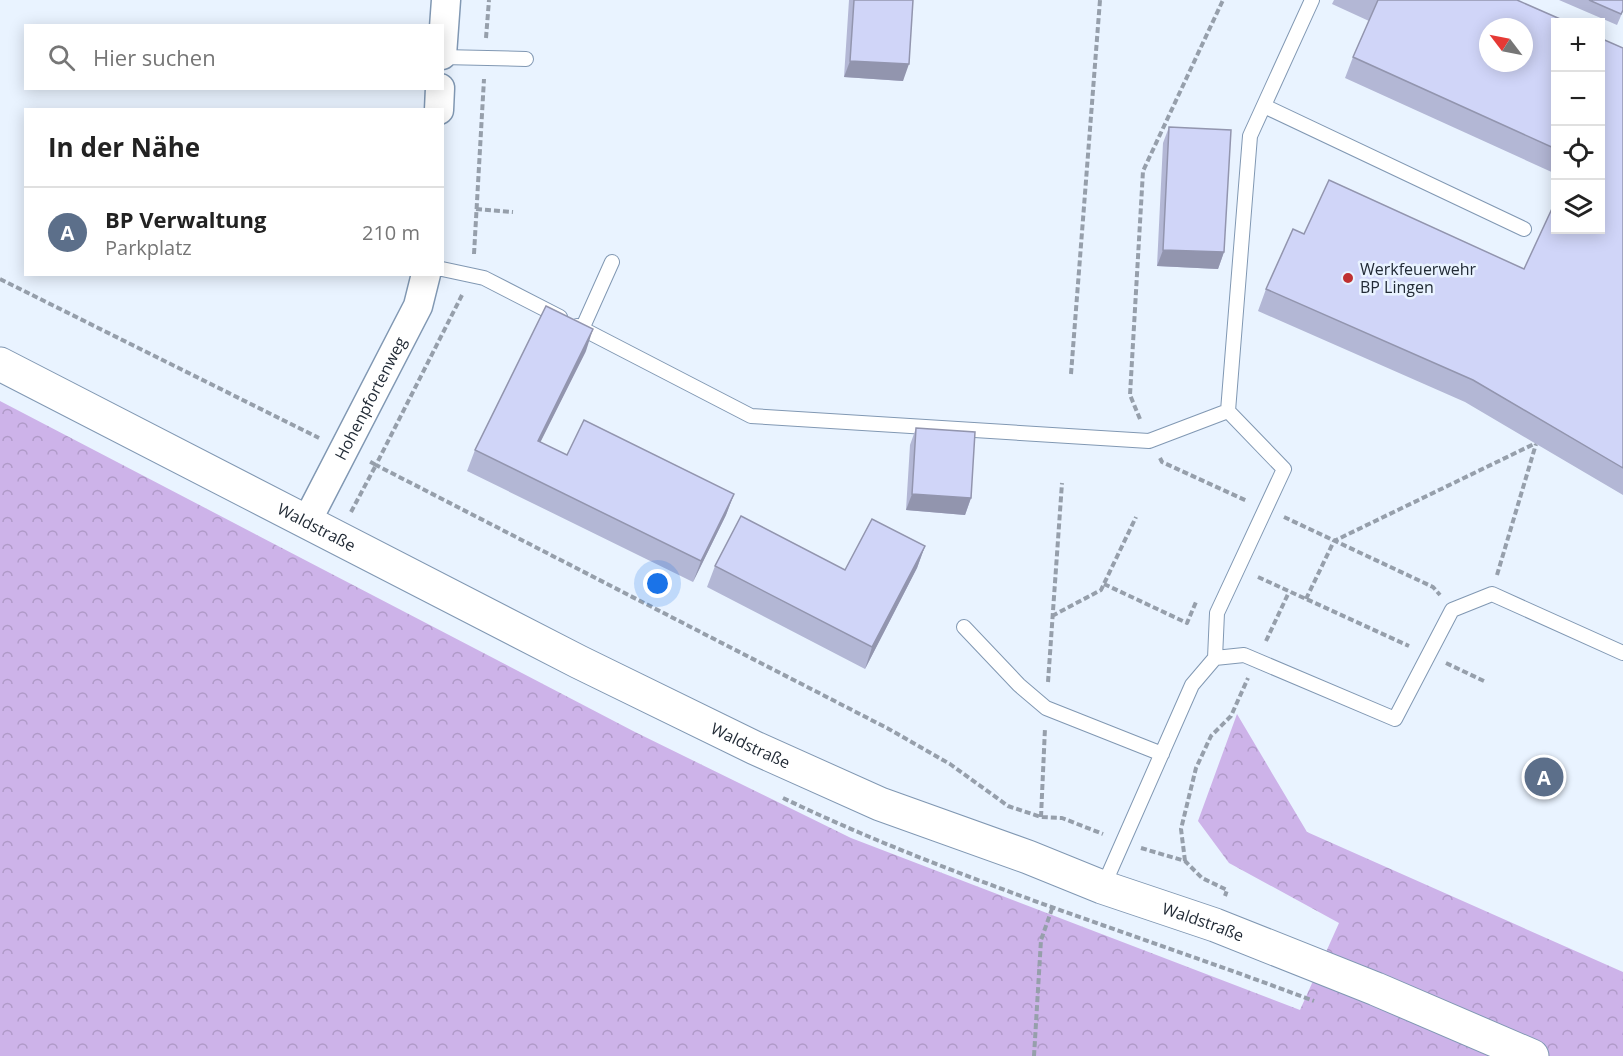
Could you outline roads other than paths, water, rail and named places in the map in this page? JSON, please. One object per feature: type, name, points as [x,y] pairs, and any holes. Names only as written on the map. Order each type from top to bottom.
[{"type":"street","points":[[444,28],[446,0]]},
{"type":"street","points":[[439,108],[440,90]]},
{"type":"street","name":"Hohenpfortenweg","points":[[307,521],[418,306],[426,276]]},
{"type":"street","name":"Waldstraße","points":[[0,364],[579,662],[755,748],[880,804],[1028,857],[1089,882],[1215,925],[1376,989],[1532,1056]]},
{"type":"lane","points":[[1089,882],[1161,754],[1192,685],[1215,658],[1217,614],[1284,469],[1228,411],[1250,136],[1312,0]]},
{"type":"lane","points":[[444,56],[526,59]]},
{"type":"lane","points":[[1264,106],[1524,229]]},
{"type":"lane","points":[[582,329],[612,262]]},
{"type":"lane","points":[[444,269],[484,278],[751,416],[1149,441],[1228,411]]},
{"type":"lane","points":[[1215,658],[1244,655],[1395,719],[1452,610],[1492,594],[1623,653]]},
{"type":"lane","points":[[964,627],[1019,685],[1046,708],[1161,754]]},
{"type":"place","name":"Werkfeuerwehr BP Lingen","points":[[1348,278]]},
{"type":"place","name":"BP Verwaltung","points":[[1544,777]]}]
